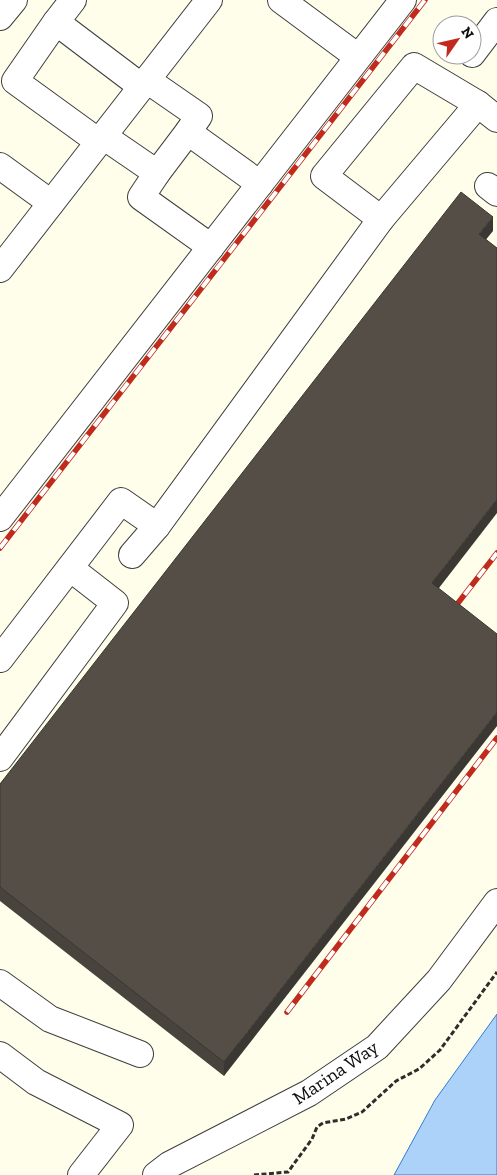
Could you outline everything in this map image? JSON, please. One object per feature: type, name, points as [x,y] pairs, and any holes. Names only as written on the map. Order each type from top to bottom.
[{"type":"street","points":[[0,18],[14,0]]},
{"type":"street","points":[[73,0],[15,81],[101,139],[157,173]]},
{"type":"street","points":[[1,264],[51,203],[209,0]]},
{"type":"street","points":[[281,0],[358,58]]},
{"type":"street","points":[[0,518],[402,0]]},
{"type":"street","points":[[482,41],[497,21]]},
{"type":"street","points":[[56,22],[144,84],[199,116],[141,197],[211,247]]},
{"type":"street","points":[[448,86],[464,65]]},
{"type":"street","points":[[132,556],[157,526],[381,220],[487,111],[414,66],[324,176],[381,220]]},
{"type":"street","points":[[188,132],[260,184]]},
{"type":"street","points":[[0,166],[51,203]]},
{"type":"street","points":[[0,659],[121,501],[157,526]]},
{"type":"street","points":[[0,758],[115,603],[70,568]]},
{"type":"street","name":"Marina Way","points":[[156,1175],[169,1165],[309,1093],[376,1047],[439,980],[497,902]]},
{"type":"street","points":[[0,983],[50,1019],[140,1054]]},
{"type":"street","points":[[0,1055],[36,1082],[120,1125],[80,1175]]},
{"type":"path","points":[[254,1175],[288,1172],[312,1139],[317,1127],[324,1123],[346,1119],[362,1112],[396,1081],[419,1069],[440,1050],[497,972]]},
{"type":"water","points":[[497,1014],[497,1175],[394,1175],[435,1100]]},
{"type":"building","points":[[461,192],[493,217],[479,234],[497,248],[497,499],[432,583],[497,634],[497,712],[224,1062],[0,887],[0,784]]},
{"type":"railway","points":[[0,548],[425,0]]},
{"type":"railway","points":[[451,612],[497,553]]},
{"type":"railway","points":[[287,1012],[497,738]]}]
